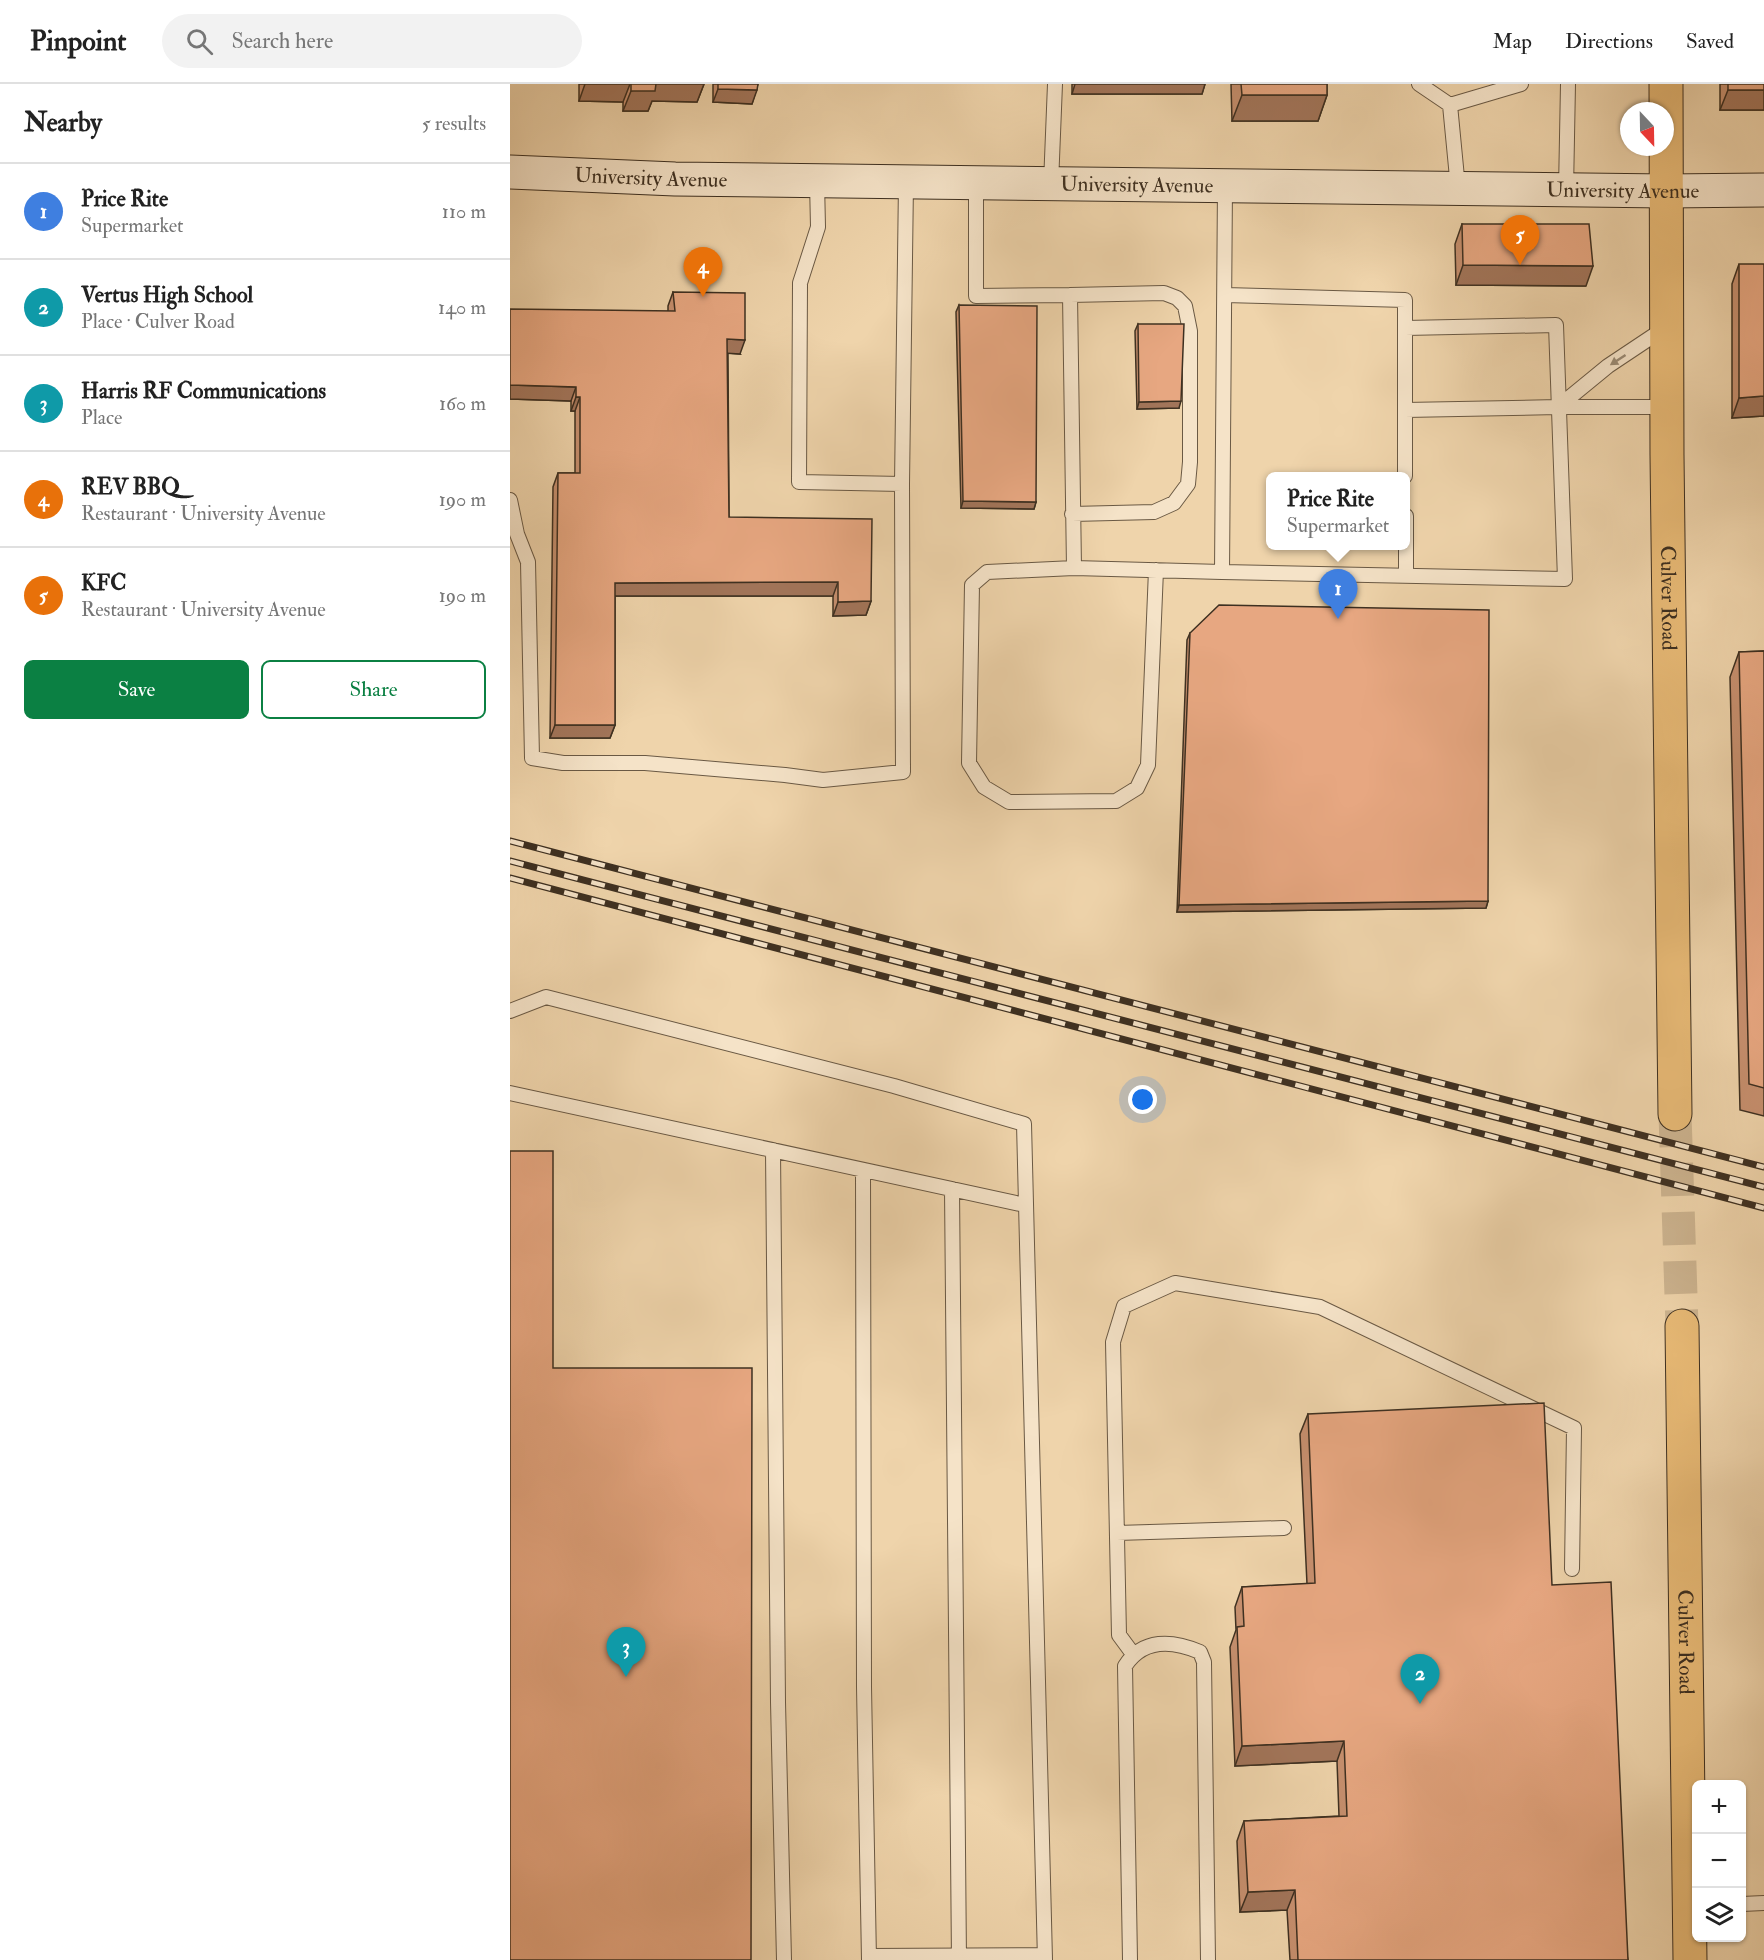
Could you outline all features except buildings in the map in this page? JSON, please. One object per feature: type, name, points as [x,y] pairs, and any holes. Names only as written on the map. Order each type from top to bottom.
[{"type":"main road","name":"Culver Road","points":[[1666,84],[1666,327],[1675,1114]]},
{"type":"main road","name":"University Avenue","points":[[510,172],[817,182],[1666,191],[1764,190]]},
{"type":"main road","name":"Culver Road","points":[[1682,1326],[1693,1888]]},
{"type":"main road","name":"Culver Road","points":[[1690,1960],[1692,1925]]},
{"type":"lane","points":[[1051,184],[1055,84]]},
{"type":"lane","points":[[1419,84],[1450,105]]},
{"type":"lane","points":[[1450,105],[1521,84]]},
{"type":"lane","points":[[1566,190],[1568,84]]},
{"type":"lane","points":[[1450,105],[1458,188]]},
{"type":"lane","points":[[817,182],[818,227],[800,283],[799,482],[902,484]]},
{"type":"lane","points":[[510,500],[517,534],[528,562],[532,758],[563,763],[645,763],[823,780],[903,772],[902,484],[906,183]]},
{"type":"lane","points":[[975,184],[976,296],[1164,293],[1177,298],[1185,306],[1190,331],[1188,484],[1174,503],[1154,512],[1072,514]]},
{"type":"lane","points":[[1222,572],[1225,186]]},
{"type":"lane","points":[[1070,295],[1074,568]]},
{"type":"lane","points":[[1224,295],[1405,300],[1405,472]]},
{"type":"lane","points":[[1156,570],[1148,765],[1137,788],[1116,801],[1009,802],[984,787],[969,764],[972,585],[987,572],[1074,568],[1565,579],[1556,325],[1405,327]]},
{"type":"lane","points":[[1558,407],[1608,366],[1666,327]]},
{"type":"lane","points":[[1405,410],[1667,407]]},
{"type":"lane","points":[[1406,550],[1406,576]]},
{"type":"lane","points":[[510,1011],[546,997],[894,1086],[1024,1124],[1045,1957],[869,1958],[864,1687],[863,1170]]},
{"type":"lane","points":[[510,1092],[1025,1205]]},
{"type":"lane","points":[[773,1150],[778,1702],[784,1960]]},
{"type":"lane","points":[[952,1189],[959,1958]]},
{"type":"lane","points":[[1133,1654],[1119,1635],[1113,1342],[1124,1306],[1175,1283],[1320,1307],[1574,1428],[1572,1569]]},
{"type":"lane","points":[[1117,1533],[1284,1528]]},
{"type":"lane","points":[[1130,1960],[1125,1666],[1133,1654],[1152,1643],[1183,1645],[1200,1652],[1204,1662],[1208,1960]]},
{"type":"lane","points":[[1746,1904],[1764,1903]]},
{"type":"tunnel","points":[[1675,1114],[1682,1326]]},
{"type":"railway","points":[[510,841],[1764,1167]]},
{"type":"railway","points":[[510,861],[1764,1187]]},
{"type":"railway","points":[[510,878],[1764,1208]]},
{"type":"place","name":"KFC","points":[[1520,265]]},
{"type":"place","name":"REV BBQ","points":[[703,297]]},
{"type":"place","name":"Price Rite","points":[[1338,619]]},
{"type":"place","name":"Harris RF Communications","points":[[626,1677]]},
{"type":"place","name":"Vertus High School","points":[[1420,1704]]}]
